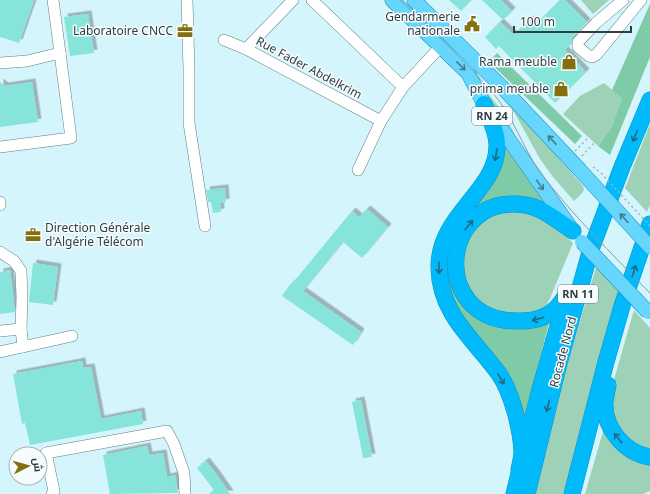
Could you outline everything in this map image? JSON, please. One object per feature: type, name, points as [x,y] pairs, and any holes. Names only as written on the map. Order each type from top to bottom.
[{"type":"highway","name":"Rocade Nord","points":[[527,494],[558,367],[581,243],[622,167],[650,100]]},
{"type":"highway","points":[[484,104],[495,131],[498,144],[496,160],[490,173],[450,226],[441,248],[439,259],[440,279],[451,313],[466,335],[499,375],[514,408],[522,452],[514,494]]},
{"type":"highway","points":[[519,470],[581,243],[551,216],[525,205],[498,206],[486,210],[465,230],[456,250],[456,276],[463,292],[476,308],[493,318],[515,322],[527,322],[541,319],[558,308],[566,295]]},
{"type":"highway","points":[[572,494],[622,306],[650,225]]},
{"type":"highway","points":[[622,306],[605,402],[608,422],[622,444],[632,451],[650,457]]},
{"type":"main road","name":"RN 24","points":[[392,0],[468,73],[484,104],[581,243],[649,313]]},
{"type":"main road","name":"RN 24","points":[[414,0],[579,163],[650,247]]},
{"type":"street","points":[[0,147],[71,138],[53,0]]},
{"type":"street","points":[[187,0],[189,123],[205,226]]},
{"type":"street","points":[[246,49],[293,0]]},
{"type":"street","points":[[312,0],[403,87]]},
{"type":"street","points":[[623,0],[596,23],[578,42],[578,47],[589,56],[592,57],[596,54],[641,0]]},
{"type":"street","name":"Rue Fader Abdelkrim","points":[[224,40],[246,49],[381,121]]},
{"type":"street","points":[[358,170],[381,121],[403,87],[441,46]]},
{"type":"street","points":[[0,63],[27,61],[60,53]]},
{"type":"street","points":[[0,252],[14,261],[21,271],[21,329],[23,347]]},
{"type":"street","points":[[0,331],[21,329]]},
{"type":"street","points":[[0,352],[72,336]]},
{"type":"street","points":[[52,494],[54,491],[46,453],[167,431],[174,444],[184,473],[185,494]]},
{"type":"path","points":[[574,152],[588,138]]},
{"type":"path","points":[[579,163],[594,143]]},
{"type":"path","points":[[601,173],[650,225]]},
{"type":"green space","points":[[581,0],[609,0],[593,14]]},
{"type":"green space","points":[[650,4],[650,57],[610,155],[598,146],[611,128],[622,98],[612,90]]},
{"type":"green space","points":[[497,53],[582,136],[575,144],[489,62]]},
{"type":"green space","points":[[473,76],[498,107],[509,123],[518,141]]},
{"type":"green space","points":[[604,83],[622,98],[611,128],[598,146],[563,114],[580,96]]},
{"type":"green space","points":[[508,101],[583,186],[583,192],[574,201],[553,177],[540,159]]},
{"type":"green space","points":[[650,124],[650,205],[647,212],[625,188]]},
{"type":"green space","points":[[500,132],[555,215],[497,202],[449,257],[449,270],[452,283],[465,306],[550,319],[523,424],[451,304],[443,259]]},
{"type":"green space","points":[[519,209],[556,226],[573,243],[544,310],[524,317],[489,311],[470,296],[459,254],[480,218]]},
{"type":"green space","points":[[596,267],[621,292],[567,494],[535,494],[556,402]]},
{"type":"green space","points":[[634,310],[650,328],[650,452],[644,451],[618,430],[609,397]]},
{"type":"green space","points":[[604,428],[650,463],[650,491],[643,494],[585,494]]},
{"type":"building","points":[[0,0],[34,0],[19,43],[0,37]]},
{"type":"building","points":[[449,0],[471,0],[461,11]]},
{"type":"building","points":[[482,0],[501,0],[512,11],[503,20]]},
{"type":"building","points":[[560,0],[565,0],[587,22],[573,37],[571,44],[565,50],[586,72],[555,103],[499,46],[496,49],[485,37],[500,22],[514,35],[530,19],[535,25]]},
{"type":"building","points":[[88,14],[94,53],[70,56],[64,17]]},
{"type":"building","points":[[0,82],[5,86],[32,82],[38,122],[0,127]]},
{"type":"building","points":[[225,188],[226,202],[220,203],[221,212],[213,213],[211,202],[208,202],[206,190]]},
{"type":"building","points":[[367,209],[388,227],[362,258],[343,242],[303,291],[361,332],[353,345],[282,296],[291,283],[292,284],[352,211],[359,217]]},
{"type":"building","points":[[33,263],[58,267],[53,305],[29,302]]},
{"type":"building","points":[[10,270],[15,312],[0,314],[0,272]]},
{"type":"building","points":[[82,361],[83,368],[91,367],[101,419],[141,411],[143,424],[30,445],[25,423],[22,424],[13,374]]},
{"type":"building","points":[[361,400],[372,457],[363,458],[352,402]]},
{"type":"building","points":[[147,446],[149,455],[163,453],[167,477],[175,475],[178,493],[110,494],[103,455]]},
{"type":"building","points":[[206,461],[230,494],[209,494],[214,490],[197,468]]},
{"type":"tram line","points":[[400,0],[459,56],[492,92],[506,111],[528,152],[552,188],[565,204],[650,293]]},
{"type":"place","name":"Gendarmerie nationale","points":[[472,24]]},
{"type":"place","name":"Laboratoire CNCC","points":[[185,31]]},
{"type":"place","name":"Rama meuble","points":[[569,62]]},
{"type":"place","name":"prima meuble","points":[[561,89]]},
{"type":"place","name":"Direction Générale d'Algérie Télécom","points":[[33,235]]}]
